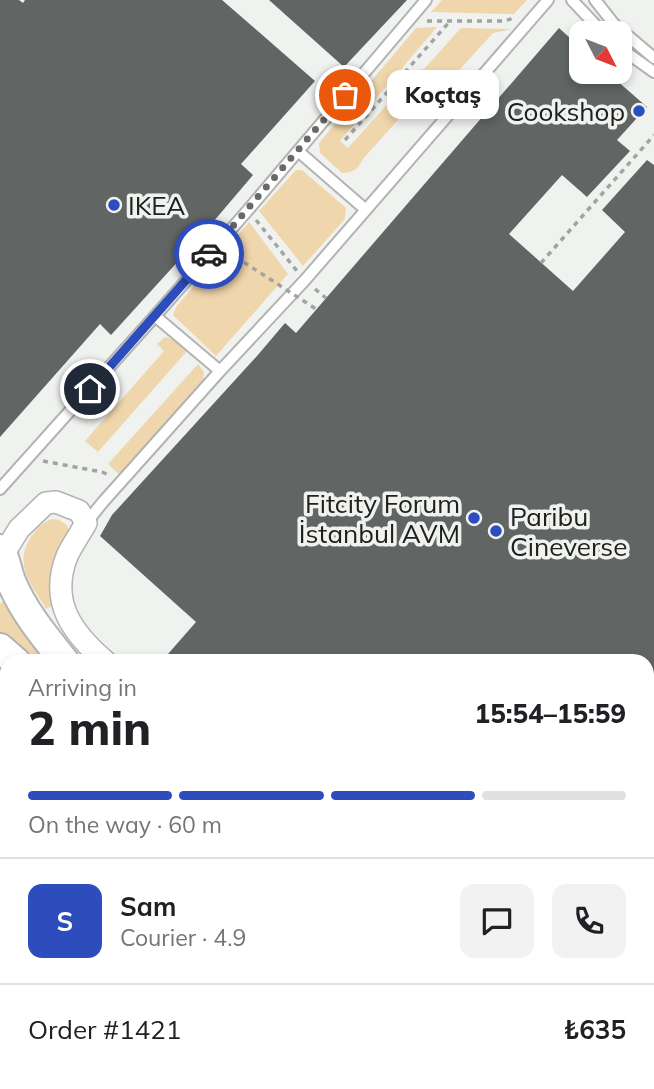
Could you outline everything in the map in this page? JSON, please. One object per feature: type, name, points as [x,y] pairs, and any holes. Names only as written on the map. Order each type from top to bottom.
[{"type":"main road","points":[[1,559],[27,610],[58,654]]},
{"type":"street","points":[[1,559],[19,529],[46,503],[56,502],[79,512],[86,523],[68,555],[62,575],[62,595],[65,614],[73,628],[98,654]]},
{"type":"lane","points":[[0,489],[248,210],[426,0]]},
{"type":"lane","points":[[86,523],[220,371],[305,280],[548,0]]},
{"type":"lane","points":[[572,0],[592,21]]},
{"type":"lane","points":[[595,0],[614,24],[654,58]]},
{"type":"lane","points":[[632,56],[654,72]]},
{"type":"lane","points":[[298,151],[366,210]]},
{"type":"lane","points":[[155,316],[220,371]]},
{"type":"path","points":[[407,21],[505,21],[518,17]]},
{"type":"path","points":[[345,140],[452,20]]},
{"type":"path","points":[[541,263],[654,135]]},
{"type":"path","points":[[248,210],[305,280],[326,298]]},
{"type":"path","points":[[202,235],[316,309]]},
{"type":"path","points":[[32,455],[40,460],[102,472],[122,481]]},
{"type":"shaded area","points":[[442,0],[527,0],[514,14],[431,12]]},
{"type":"shaded area","points":[[437,27],[340,141],[348,148],[418,70],[424,69],[461,28],[512,29],[493,33],[451,79],[441,72],[357,168],[342,173],[320,153],[319,143],[416,28]]},
{"type":"shaded area","points":[[296,170],[302,170],[346,208],[345,219],[303,266],[259,211]]},
{"type":"shaded area","points":[[249,222],[288,274],[216,356],[173,315],[176,307]]},
{"type":"shaded area","points":[[165,337],[175,340],[187,351],[98,452],[85,441],[164,351],[157,344]]},
{"type":"shaded area","points":[[198,364],[204,372],[203,383],[122,477],[108,464]]},
{"type":"shaded area","points":[[51,519],[67,525],[69,534],[55,560],[51,585],[52,606],[46,609],[27,577],[24,560],[32,535]]},
{"type":"shaded area","points":[[4,600],[43,654],[24,654],[0,634],[0,604]]},
{"type":"building","name":"IKEA","points":[[0,0],[19,0],[23,3],[25,0],[222,0],[315,81],[241,164],[253,175],[202,235],[111,335],[100,324],[0,437]]},
{"type":"building","points":[[269,0],[407,0],[344,67]]},
{"type":"building","points":[[559,28],[569,37],[569,84],[621,84],[647,107],[617,140],[630,151],[587,197],[562,175],[509,234],[573,291],[625,232],[602,210],[647,160],[654,165],[654,654],[168,654],[196,622],[100,536],[112,515],[285,323],[296,333]]},
{"type":"way so far","points":[[209,254],[345,95]]},
{"type":"place","name":"Koçtaş","points":[[345,95]]},
{"type":"place","name":"Cookshop","points":[[639,111]]},
{"type":"place","name":"IKEA","points":[[114,205]]},
{"type":"place","name":"Fitcity Forum İstanbul AVM","points":[[474,518]]},
{"type":"place","name":"Paribu Cineverse","points":[[496,531]]},
{"type":"route","points":[[90,389],[209,254]]}]
